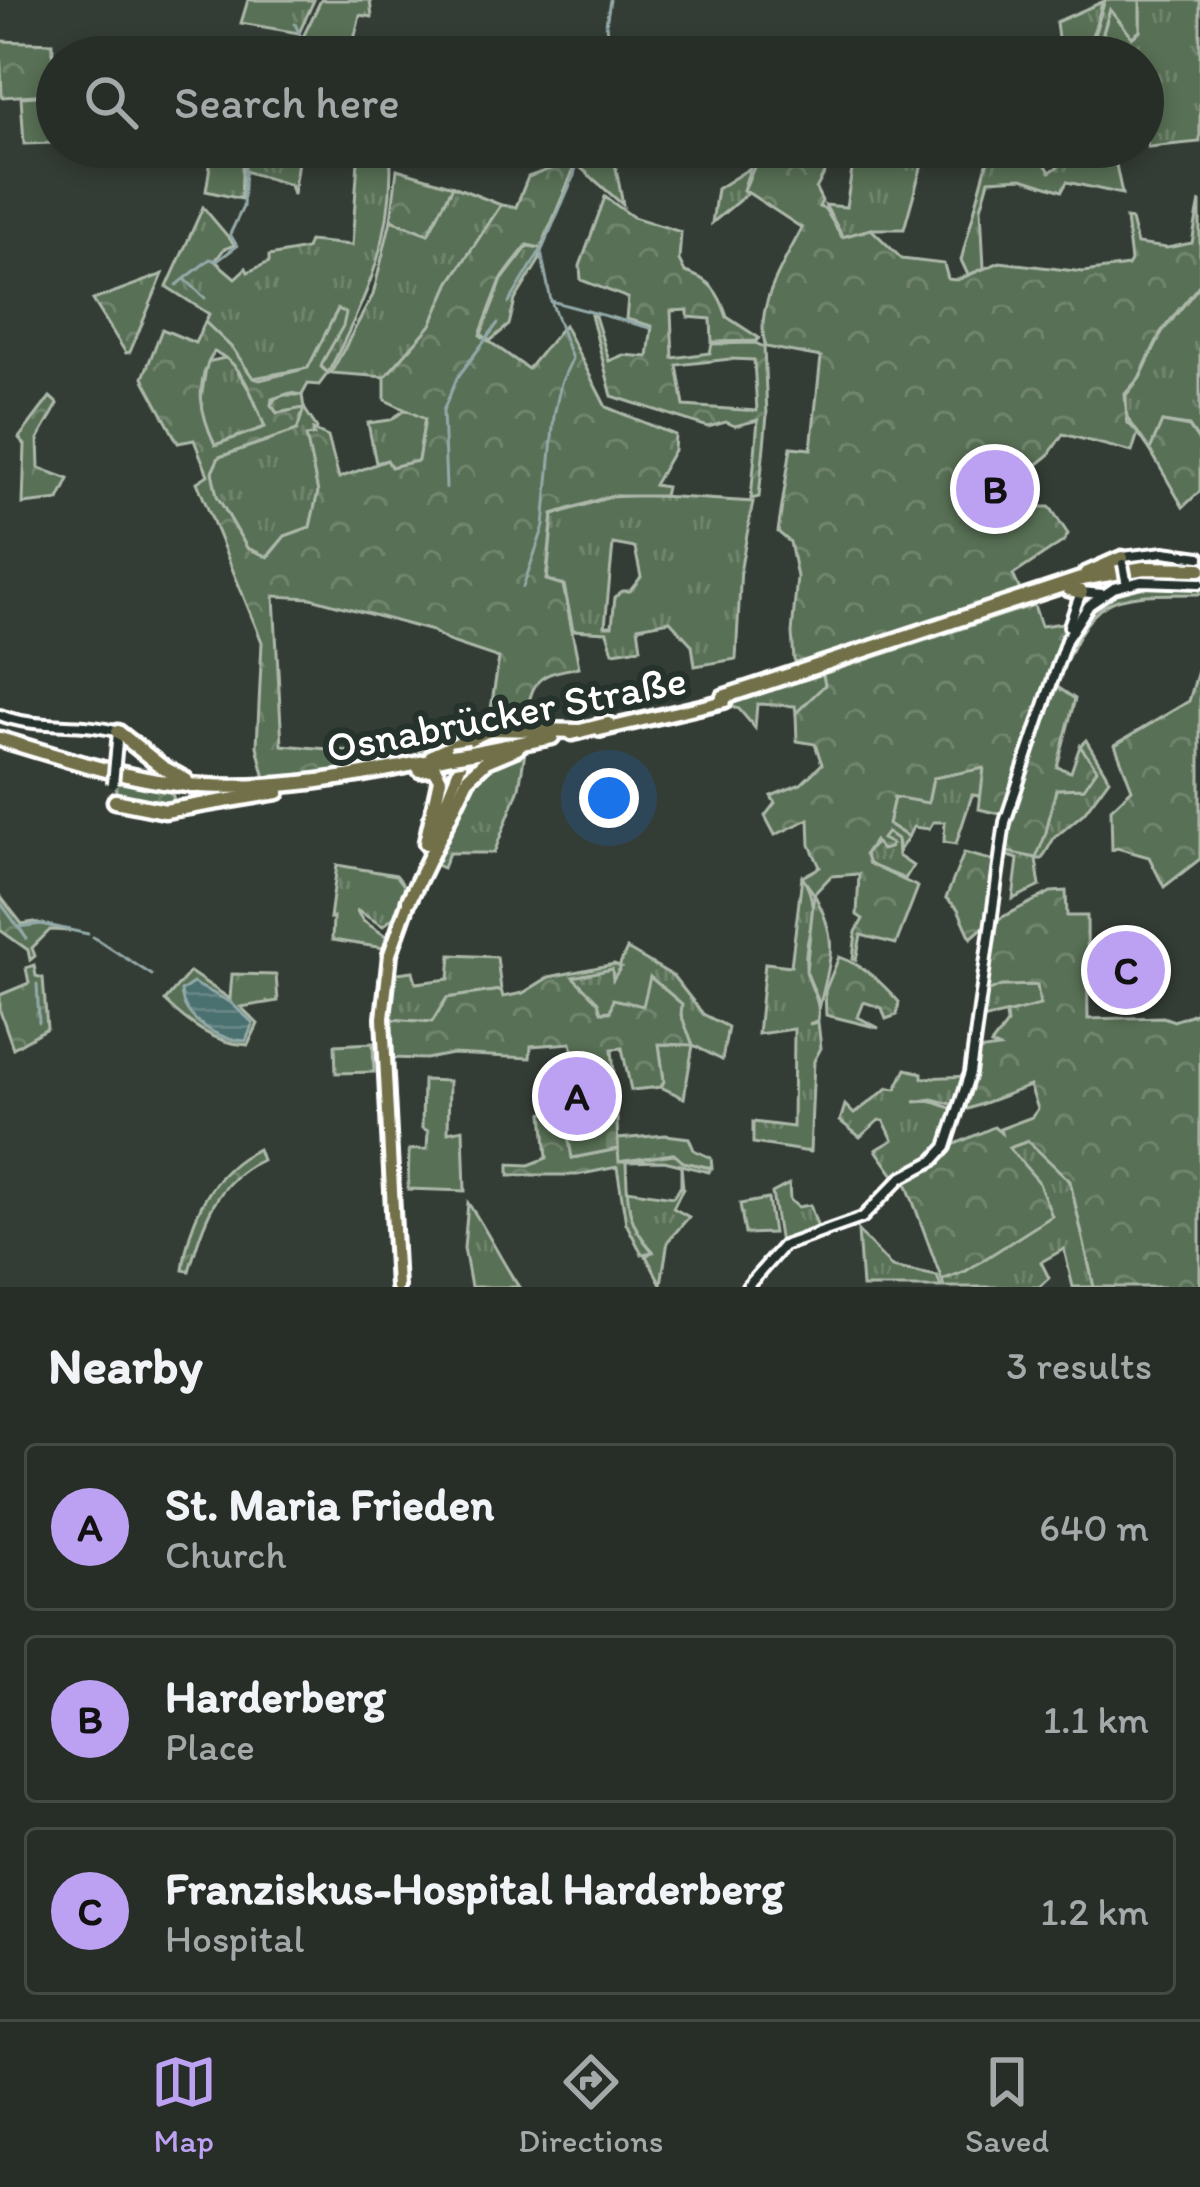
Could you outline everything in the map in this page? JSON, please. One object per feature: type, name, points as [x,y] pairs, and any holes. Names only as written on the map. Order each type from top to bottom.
[{"type":"highway","points":[[1077,587],[1104,564],[1123,561]]},
{"type":"highway","points":[[1077,587],[1118,575],[1200,571]]},
{"type":"highway","name":"Osnabrücker Straße","points":[[724,699],[1077,587]]},
{"type":"highway","name":"Osnabrücker Straße","points":[[0,741],[156,784],[247,790],[326,784],[517,748],[608,724]]},
{"type":"highway","points":[[415,766],[465,739],[502,727],[574,734]]},
{"type":"highway","points":[[118,732],[172,774],[204,786]]},
{"type":"highway","name":"Osnabrücker Straße","points":[[470,755],[574,734]]},
{"type":"highway","name":"Osnabrücker Straße","points":[[0,741],[120,773],[204,786],[281,785],[415,766]]},
{"type":"highway","points":[[409,900],[468,778],[486,761],[517,748]]},
{"type":"highway","points":[[415,766],[434,768],[440,775],[426,843]]},
{"type":"highway","points":[[156,784],[175,790],[178,797],[165,811]]},
{"type":"highway","points":[[115,801],[165,811],[326,784]]},
{"type":"main road","name":"Osnabrücker Straße","points":[[608,724],[724,699]]},
{"type":"main road","name":"Osnabrücker Straße","points":[[574,734],[724,699]]},
{"type":"main road","points":[[397,1287],[382,1018],[386,973],[426,843],[465,739]]},
{"type":"main road","points":[[409,900],[467,750],[465,739]]},
{"type":"street","points":[[1126,582],[1123,561],[1164,552],[1200,557]]},
{"type":"street","points":[[1063,647],[1080,614],[1102,594],[1126,582],[1200,583]]},
{"type":"street","points":[[747,1287],[782,1246],[862,1218],[895,1184],[933,1161],[946,1147],[970,1073],[1002,834],[1063,647],[1077,587],[1102,594]]},
{"type":"street","points":[[0,715],[16,721],[88,724],[118,732],[112,784],[115,801]]},
{"type":"green space","points":[[248,0],[314,0],[299,33],[241,23]]},
{"type":"green space","points":[[321,0],[370,0],[372,17],[360,15],[355,36],[303,36]]},
{"type":"green space","points":[[1105,0],[1140,0],[1140,31],[1131,36],[1110,9],[1102,36],[1094,36]]},
{"type":"green space","points":[[1140,0],[1200,0],[1200,142],[1164,145],[1164,36],[1134,36],[1140,31]]},
{"type":"green space","points":[[1102,2],[1091,36],[1058,36],[1056,22]]},
{"type":"green space","points":[[1110,9],[1132,36],[1102,36]]},
{"type":"green space","points":[[0,41],[36,42],[36,95],[2,97]]},
{"type":"green space","points":[[36,96],[36,144],[24,144],[21,97]]},
{"type":"green space","points":[[210,168],[242,168],[241,199],[206,191]]},
{"type":"green space","points":[[297,168],[293,195],[290,185],[244,171]]},
{"type":"green space","points":[[358,168],[391,168],[389,208],[376,264],[328,373],[321,366],[338,309],[308,368],[253,378],[233,349],[205,322],[209,314],[167,287],[203,207],[235,245],[224,249],[215,261],[235,278],[246,268],[248,272],[269,262],[269,256],[306,249],[309,241],[352,245]]},
{"type":"green space","points":[[553,168],[573,168],[541,248],[527,245],[501,280],[480,335],[528,369],[564,325],[606,407],[675,435],[674,450],[654,485],[666,487],[664,496],[610,496],[553,514],[546,580],[563,585],[579,667],[540,680],[525,718],[478,725],[419,752],[419,734],[454,734],[491,709],[499,658],[432,631],[311,598],[274,596],[282,745],[388,749],[391,765],[266,783],[257,746],[262,642],[197,482],[208,475],[194,440],[178,443],[143,378],[162,329],[195,343],[205,322],[233,349],[253,378],[260,380],[308,368],[338,309],[346,313],[323,361],[321,367],[328,373],[319,385],[308,384],[302,395],[272,399],[277,413],[304,408],[297,430],[219,457],[212,472],[217,496],[247,548],[268,557],[285,536],[310,527],[318,492],[306,436],[314,435],[313,430],[328,437],[339,478],[387,460],[391,467],[418,461],[425,419],[385,400],[385,377],[431,325],[450,282],[501,205],[516,207],[528,177]],"holes":[[[214,352],[233,364],[265,427],[215,445],[203,410],[203,376]]]},
{"type":"green space","points":[[581,168],[616,168],[623,205]]},
{"type":"green space","points":[[750,168],[743,190],[748,193],[712,223],[717,189]]},
{"type":"green space","points":[[754,168],[828,168],[816,189],[822,201],[819,207],[842,237],[871,229],[902,259],[944,264],[948,279],[957,280],[1000,262],[1083,272],[1128,266],[1126,219],[1131,220],[1137,244],[1167,248],[1192,243],[1200,201],[1200,284],[1161,332],[1139,378],[1125,394],[1127,422],[1138,433],[1132,452],[1063,434],[1048,456],[1014,483],[1029,507],[1050,507],[1068,534],[1013,575],[1021,592],[799,667],[794,660],[797,577],[790,542],[778,532],[791,447],[811,449],[821,357],[766,347],[767,302],[802,228],[744,190]]},
{"type":"green space","points":[[921,168],[904,229],[871,229],[843,237],[825,205],[846,207],[852,170]]},
{"type":"green space","points":[[986,168],[1048,168],[1050,172],[1056,168],[1117,168],[1122,194],[1067,182],[1062,191],[1022,178],[989,180],[981,208],[984,268],[968,275],[961,260]]},
{"type":"green space","points":[[397,169],[453,186],[428,234],[391,220]]},
{"type":"green space","points":[[453,186],[501,205],[450,282],[431,325],[385,377],[331,373],[373,295],[391,220],[428,234]]},
{"type":"green space","points":[[605,197],[633,217],[681,232],[679,260],[685,272],[707,283],[727,317],[759,338],[712,342],[711,319],[688,317],[688,310],[671,311],[673,358],[710,353],[712,344],[764,347],[767,415],[759,497],[751,499],[758,420],[708,427],[612,396],[591,315],[609,361],[623,355],[648,357],[652,326],[626,319],[628,298],[581,280],[580,266]],"holes":[[[754,360],[757,411],[684,406],[677,365]]]},
{"type":"green space","points":[[528,246],[541,248],[540,259],[515,300],[509,325],[490,341],[481,334],[502,280]]},
{"type":"green space","points":[[163,274],[130,352],[126,353],[93,300]]},
{"type":"green space","points":[[1200,285],[1200,442],[1189,426],[1162,422],[1150,450],[1127,417],[1126,395],[1140,378],[1162,332]]},
{"type":"green space","points":[[229,357],[270,439],[302,409],[277,413],[271,405],[278,395],[302,395],[317,428],[315,435],[307,437],[318,492],[310,527],[285,536],[267,557],[247,548],[217,496],[212,472],[219,457],[269,440],[264,428],[215,445],[199,411],[207,362]]},
{"type":"green space","points":[[50,397],[58,404],[38,439],[39,468],[69,479],[59,500],[23,504],[25,445],[19,438]]},
{"type":"green space","points":[[407,409],[425,418],[418,461],[391,467],[387,460],[376,463],[368,423],[390,420]]},
{"type":"green space","points":[[1162,422],[1189,427],[1200,443],[1200,491],[1183,507],[1150,450]]},
{"type":"green space","points":[[610,497],[753,502],[741,567],[736,659],[695,666],[692,645],[670,621],[638,627],[641,648],[613,652],[607,632],[573,630],[564,585],[547,580],[553,515]],"holes":[[[613,544],[635,548],[641,577],[630,591],[615,597],[612,626],[605,626]]]},
{"type":"green space","points":[[1131,586],[1200,587],[1200,594],[1142,595],[1106,606],[1080,633],[1058,681],[1075,629],[1098,602]]},
{"type":"green space","points":[[1034,605],[1041,626],[1069,622],[1004,815],[979,809],[984,768],[933,778],[928,803],[894,797],[888,824],[908,837],[899,851],[897,839],[887,832],[882,839],[892,844],[889,848],[882,850],[874,841],[865,854],[869,864],[918,887],[896,944],[861,935],[853,959],[856,932],[863,919],[857,915],[859,874],[831,876],[814,894],[802,877],[820,867],[810,845],[809,819],[775,835],[765,816],[775,803],[771,796],[801,784],[822,764],[815,744],[797,741],[796,713],[825,685],[823,674]]},
{"type":"green space","points":[[1200,664],[1200,859],[1164,887],[1149,857],[1112,850],[1111,809],[1132,789],[1115,745],[1189,701]]},
{"type":"green space","points":[[823,674],[825,685],[796,713],[795,706],[757,704],[755,728],[739,709],[727,705]]},
{"type":"green space","points":[[1056,686],[1075,699],[1057,767],[1071,772],[1080,746],[1097,769],[1084,788],[1056,789],[1036,858],[1003,851]]},
{"type":"green space","points":[[1086,740],[1109,779],[1084,813],[1054,838],[1042,859],[1036,859],[1040,886],[1013,899],[1018,859],[1003,851],[1045,836],[1056,789],[1084,788],[1096,769],[1080,746]]},
{"type":"green space","points":[[525,752],[519,788],[494,853],[449,853],[443,868],[432,863],[477,781],[506,759]]},
{"type":"green space","points":[[985,767],[981,796],[972,795],[956,844],[944,842],[945,822],[933,822],[929,829],[913,827],[908,837],[888,824],[894,797],[933,778]]},
{"type":"green space","points":[[116,779],[171,791],[175,802],[171,806],[116,799]]},
{"type":"green space","points":[[887,831],[897,839],[898,856],[913,866],[905,879],[868,864],[865,854]]},
{"type":"green space","points":[[964,853],[995,861],[987,924],[971,938],[958,909],[946,898]]},
{"type":"green space","points":[[337,865],[396,875],[408,890],[399,913],[383,926],[356,910],[363,921],[386,936],[384,948],[332,940]]},
{"type":"green space","points":[[802,877],[812,902],[807,973],[819,1013],[818,1020],[809,1024],[818,1022],[821,1048],[814,1061],[810,1152],[753,1143],[753,1122],[793,1127],[794,1029],[758,1034],[765,963],[791,966]]},
{"type":"green space","points":[[1066,891],[1067,916],[1087,916],[1088,1019],[1163,1017],[1174,1021],[1195,1013],[1200,994],[1200,1287],[1094,1287],[1070,1181],[1028,1141],[1009,1148],[1038,1181],[1052,1216],[966,1271],[942,1280],[905,1180],[940,1161],[951,1146],[994,1127],[1001,1133],[1000,1129],[1032,1117],[1038,1109],[1030,1086],[968,1109],[963,1106],[977,1051],[998,1048],[991,1045],[1007,1024],[1006,1014],[1040,1005],[1037,985],[1001,986],[985,993],[995,921],[1051,892]]},
{"type":"green space","points":[[814,894],[830,937],[820,1005],[806,971]]},
{"type":"green space","points":[[0,896],[22,924],[34,922],[70,931],[50,930],[32,948],[35,956],[30,960],[28,950],[0,930]]},
{"type":"green space","points":[[627,949],[673,976],[703,1014],[728,1027],[722,1060],[693,1045],[684,1098],[661,1087],[659,1044],[692,1044],[681,1015],[644,1007],[601,1012],[572,976],[612,969],[614,977]]},
{"type":"green space","points":[[451,955],[497,957],[501,990],[447,998],[432,1022],[387,1019],[390,974],[413,971],[416,983],[449,979]]},
{"type":"green space","points":[[839,957],[886,988],[899,1002],[897,1015],[886,1019],[882,1008],[864,1002],[858,1017],[879,1028],[826,1015],[825,991]]},
{"type":"green space","points":[[614,964],[621,967],[613,979],[612,969],[573,977],[598,1002],[601,1012],[610,1012],[613,999],[643,1006],[650,977],[682,1004],[681,1015],[693,1045],[659,1044],[661,1087],[631,1090],[622,1048],[612,1049],[614,1073],[594,1073],[588,1050],[574,1057],[571,1043],[531,1046],[530,1058],[452,1054],[389,1058],[387,1019],[432,1022],[447,998],[501,990],[503,997],[523,993],[549,977]]},
{"type":"green space","points":[[34,965],[36,976],[43,978],[47,1028],[13,1048],[0,1011],[0,995],[29,983],[26,968]]},
{"type":"green space","points":[[190,972],[230,999],[232,974],[276,975],[278,1001],[241,1007],[258,1024],[248,1045],[203,1031],[165,1001]]},
{"type":"green space","points":[[1038,985],[1040,1006],[982,1019],[985,993],[1001,986]]},
{"type":"green space","points":[[373,1043],[374,1072],[336,1073],[335,1045]]},
{"type":"green space","points":[[906,1069],[922,1073],[922,1078],[968,1076],[955,1105],[932,1099],[914,1102],[931,1101],[956,1110],[936,1153],[896,1178],[876,1150],[893,1140],[884,1121],[879,1120],[860,1137],[840,1121],[845,1105],[854,1114],[888,1088],[896,1089]]},
{"type":"green space","points":[[423,1080],[449,1081],[448,1132],[463,1129],[465,1191],[408,1189],[409,1150],[427,1149],[428,1131],[422,1128]]},
{"type":"green space","points":[[594,1092],[616,1093],[618,1149],[572,1158],[564,1112],[583,1113],[585,1106],[593,1104]]},
{"type":"green space","points":[[564,1112],[573,1158],[618,1149],[619,1162],[674,1154],[683,1162],[711,1168],[709,1172],[664,1161],[626,1162],[633,1220],[653,1252],[642,1254],[626,1223],[617,1167],[577,1175],[509,1175],[509,1164],[529,1165],[547,1158],[543,1113]]},
{"type":"green space","points":[[689,1138],[694,1150],[711,1158],[712,1168],[683,1162],[673,1154],[618,1162],[618,1139]]},
{"type":"green space","points":[[1029,1141],[1070,1181],[1094,1287],[1073,1287],[1064,1249],[1041,1262],[1049,1278],[1039,1287],[944,1287],[942,1280],[966,1271],[993,1251],[1012,1156],[1009,1147]]},
{"type":"green space","points":[[258,1149],[262,1160],[222,1192],[189,1271],[183,1270],[205,1199],[227,1170]]},
{"type":"green space","points":[[681,1166],[683,1188],[673,1208],[689,1217],[668,1241],[661,1284],[646,1256],[653,1251],[631,1217],[627,1190],[673,1197],[681,1186]]},
{"type":"green space","points":[[789,1184],[790,1200],[798,1207],[810,1205],[819,1231],[780,1244],[772,1193]]},
{"type":"green space","points":[[768,1199],[773,1233],[745,1234],[740,1204]]},
{"type":"green space","points":[[468,1203],[519,1287],[471,1287],[464,1248]]},
{"type":"green space","points":[[858,1231],[892,1267],[937,1276],[941,1287],[862,1287]]},
{"type":"water","points":[[193,983],[230,1002],[253,1023],[246,1041],[224,1037],[195,1019],[181,991]]},
{"type":"waterway","points":[[607,36],[610,0]]},
{"type":"waterway","points":[[295,24],[301,36]]},
{"type":"waterway","points":[[177,285],[210,259],[217,261],[237,246],[230,234],[243,207],[245,168]]},
{"type":"waterway","points":[[576,168],[541,252],[551,301],[650,328]]},
{"type":"waterway","points":[[509,303],[539,253]]},
{"type":"waterway","points":[[185,279],[205,298]]},
{"type":"waterway","points":[[523,587],[544,526],[554,416],[572,359],[551,301]]},
{"type":"waterway","points":[[446,488],[443,411],[457,378],[498,323]]},
{"type":"waterway","points":[[0,902],[27,939]]},
{"type":"waterway","points":[[18,927],[42,924],[88,934]]},
{"type":"waterway","points":[[93,937],[152,975]]},
{"type":"waterway","points":[[37,984],[39,1022]]},
{"type":"place","name":"Harderberg","points":[[995,489]]},
{"type":"place","name":"Franziskus-Hospital Harderberg","points":[[1126,970]]},
{"type":"place","name":"St. Maria Frieden","points":[[577,1096]]}]
